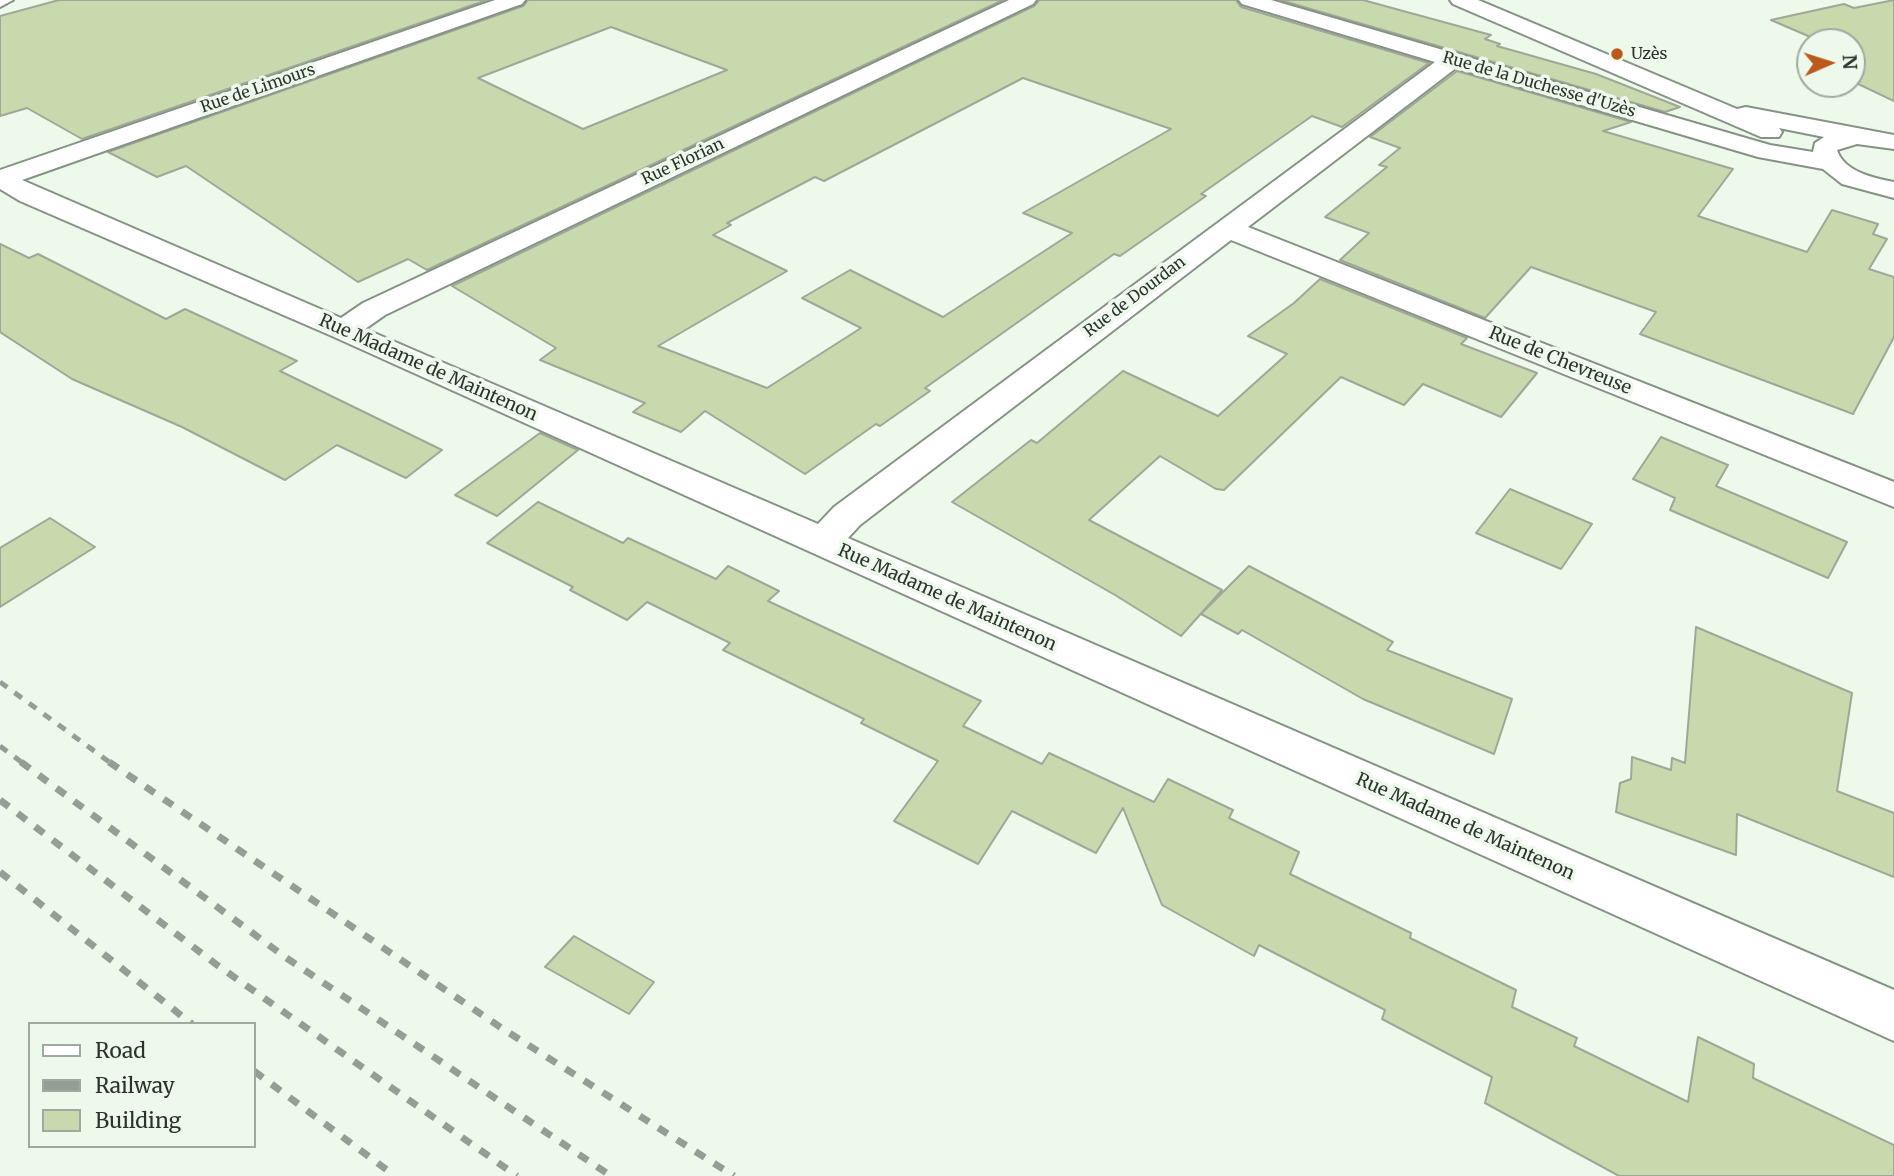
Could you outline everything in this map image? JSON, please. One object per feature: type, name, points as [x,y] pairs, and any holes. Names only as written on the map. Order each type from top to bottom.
[{"type":"street","name":"Rue de Limours","points":[[0,179],[515,0]]},
{"type":"street","name":"Rue Florian","points":[[343,330],[374,309],[1027,0]]},
{"type":"street","name":"Rue de la Duchesse d'Uzès","points":[[1249,0],[1767,152],[1827,160]]},
{"type":"street","points":[[1460,0],[1717,108],[1882,187],[1894,201]]},
{"type":"street","name":"Rue de Dourdan","points":[[822,542],[847,516],[1453,59]]},
{"type":"street","points":[[1717,108],[1894,142]]},
{"type":"street","points":[[1827,160],[1824,148],[1830,142],[1862,137]]},
{"type":"street","name":"Rue Madame de Maintenon","points":[[0,179],[29,195],[343,330],[1894,1016]]},
{"type":"street","name":"Rue de Chevreuse","points":[[1226,228],[1894,495]]},
{"type":"building","points":[[59,0],[487,0],[82,139],[27,108],[0,116],[0,16]]},
{"type":"building","points":[[528,0],[1003,0],[427,270],[408,259],[358,282],[186,166],[157,177],[108,152],[523,6]],"holes":[[[611,27],[727,70],[583,129],[478,78]]]},
{"type":"building","points":[[1039,0],[1236,0],[1241,7],[1429,63],[1342,127],[1312,116],[1201,194],[1206,196],[1120,256],[1114,254],[925,388],[930,391],[880,426],[876,424],[805,474],[705,411],[681,432],[633,412],[645,403],[540,360],[556,348],[452,286],[1034,6]],"holes":[[[1023,78],[1171,129],[1023,213],[1072,233],[943,317],[850,270],[802,298],[861,328],[767,388],[658,346],[787,271],[713,235],[731,225],[727,223],[815,177],[824,181]]]},
{"type":"building","points":[[1280,0],[1363,0],[1491,35],[1485,39],[1500,44],[1497,46],[1596,74],[1680,107],[1665,112]]},
{"type":"building","points":[[1894,0],[1894,101],[1866,88],[1866,28],[1796,28],[1796,31],[1771,20],[1844,4],[1854,8]]},
{"type":"building","points":[[1457,71],[1631,122],[1603,131],[1733,169],[1698,216],[1807,252],[1832,210],[1878,224],[1873,234],[1887,239],[1869,269],[1894,277],[1894,337],[1853,414],[1640,334],[1656,312],[1531,267],[1485,318],[1340,260],[1369,233],[1325,217],[1387,167],[1379,165],[1400,148],[1370,137]]},
{"type":"building","points":[[0,244],[29,258],[38,254],[166,319],[185,309],[297,361],[280,371],[442,450],[406,478],[337,445],[285,480],[182,427],[72,379],[0,332]]},
{"type":"building","points":[[1320,279],[1467,338],[1461,344],[1537,373],[1501,417],[1423,384],[1404,405],[1341,377],[1224,490],[1216,489],[1160,456],[1089,520],[1222,590],[1181,636],[952,502],[1031,440],[1037,443],[1123,371],[1218,416],[1287,354],[1248,336],[1294,303]]},
{"type":"building","points":[[540,433],[578,450],[497,516],[455,495]]},
{"type":"building","points":[[1661,437],[1728,465],[1716,486],[1847,542],[1828,578],[1670,510],[1675,498],[1633,479]]},
{"type":"building","points":[[1510,489],[1592,524],[1561,569],[1476,533]]},
{"type":"building","points":[[538,502],[623,543],[628,538],[716,579],[728,566],[779,591],[768,601],[981,701],[963,726],[1042,764],[1049,753],[1154,802],[1168,779],[1233,810],[1229,818],[1299,852],[1290,874],[1411,933],[1410,938],[1516,990],[1512,1007],[1577,1038],[1574,1046],[1688,1102],[1698,1037],[1754,1064],[1753,1078],[1894,1145],[1894,1176],[1619,1176],[1485,1103],[1492,1077],[1382,1019],[1385,1010],[1259,945],[1254,956],[1162,905],[1123,808],[1096,853],[1012,811],[978,864],[894,821],[938,761],[861,723],[864,719],[723,650],[730,643],[647,602],[627,620],[570,590],[573,587],[487,543]]},
{"type":"building","points":[[50,518],[95,547],[0,607],[0,548]]},
{"type":"building","points":[[1249,566],[1393,642],[1387,650],[1512,699],[1494,754],[1363,699],[1242,630],[1238,634],[1201,614]]},
{"type":"building","points":[[1696,627],[1852,693],[1837,791],[1894,813],[1894,877],[1737,814],[1736,855],[1616,812],[1620,783],[1631,779],[1632,757],[1671,770],[1672,758],[1685,763]]},
{"type":"building","points":[[574,936],[654,982],[629,1014],[545,967]]},
{"type":"railway","points":[[0,682],[112,764]]},
{"type":"railway","points":[[0,746],[24,764]]},
{"type":"railway","points":[[21,762],[285,957],[611,1176]]},
{"type":"railway","points":[[109,762],[503,1029],[734,1176]]},
{"type":"railway","points":[[0,800],[217,965],[517,1176]]},
{"type":"railway","points":[[0,872],[189,1022]]},
{"type":"railway","points":[[256,1072],[395,1176]]},
{"type":"place","name":"Uzès","points":[[1617,54]]}]
